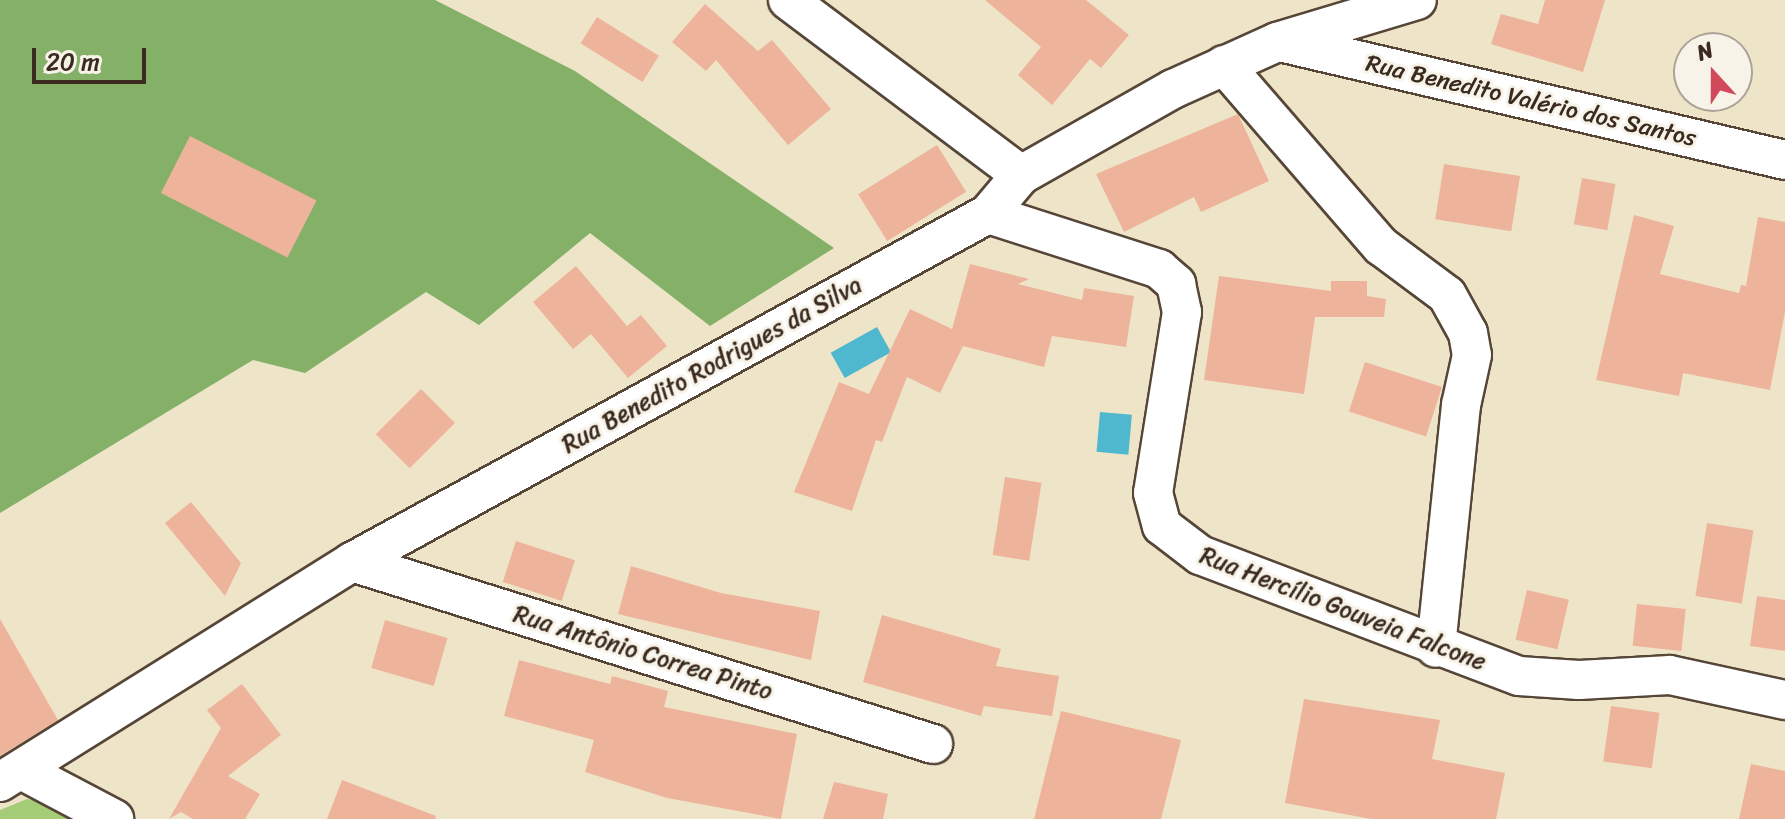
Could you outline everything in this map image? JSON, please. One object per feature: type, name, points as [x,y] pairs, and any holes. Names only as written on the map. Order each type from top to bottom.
[{"type":"street","points":[[788,0],[1021,175]]},
{"type":"street","name":"Rua Benedito Rodrigues da Silva","points":[[12,777],[352,562],[988,214],[1021,175],[1224,65],[1277,42],[1417,0]]},
{"type":"street","name":"Rua Benedito Valério dos Santos","points":[[1277,42],[1785,160]]},
{"type":"street","points":[[1224,65],[1381,246],[1447,295],[1468,333],[1472,355],[1461,405],[1436,648]]},
{"type":"street","name":"Rua Hercílio Gouveia Falcone","points":[[988,214],[1159,269],[1176,284],[1182,312],[1153,493],[1162,526],[1175,539],[1200,555],[1436,648],[1519,676],[1579,680],[1670,675],[1785,700]]},
{"type":"street","name":"Rua Antônio Correa Pinto","points":[[352,562],[933,744]]},
{"type":"street","points":[[12,777],[114,819]]},
{"type":"green space","points":[[0,0],[435,0],[575,71],[834,248],[710,326],[590,233],[479,325],[426,292],[305,373],[253,360],[0,513]]},
{"type":"green space","points":[[27,799],[71,808],[91,819],[0,819],[0,810]]},
{"type":"water","points":[[877,327],[891,352],[845,378],[831,353]]},
{"type":"water","points":[[1100,412],[1132,415],[1128,455],[1097,452]]},
{"type":"building","points":[[985,0],[1086,0],[1129,35],[1101,68],[1090,59],[1052,105],[1018,75],[1041,47]]},
{"type":"building","points":[[1545,0],[1605,0],[1583,72],[1491,44],[1501,14],[1538,24]]},
{"type":"building","points":[[705,4],[758,51],[772,40],[831,109],[788,145],[716,60],[706,71],[672,42]]},
{"type":"building","points":[[597,17],[659,56],[642,82],[581,43]]},
{"type":"building","points":[[1238,114],[1269,181],[1201,212],[1194,197],[1124,232],[1096,174]]},
{"type":"building","points":[[190,136],[317,200],[287,257],[161,193]]},
{"type":"building","points":[[937,145],[966,192],[887,241],[858,194]]},
{"type":"building","points":[[1444,164],[1520,176],[1511,231],[1435,219]]},
{"type":"building","points":[[1582,178],[1615,184],[1607,230],[1574,224]]},
{"type":"building","points":[[1634,215],[1674,226],[1660,274],[1739,293],[1741,285],[1746,286],[1758,217],[1785,222],[1785,312],[1770,390],[1683,373],[1679,396],[1596,380]]},
{"type":"building","points":[[970,264],[1029,279],[1018,284],[1082,300],[1084,288],[1134,296],[1126,347],[1052,336],[1044,367],[963,346],[940,393],[907,377],[882,442],[876,440],[852,511],[794,492],[839,382],[869,394],[910,309],[952,329]]},
{"type":"building","points":[[576,266],[627,326],[641,315],[667,346],[628,378],[591,334],[573,349],[533,302]]},
{"type":"building","points":[[1219,276],[1331,291],[1331,281],[1367,281],[1367,296],[1386,299],[1384,317],[1315,317],[1304,394],[1204,380]]},
{"type":"building","points":[[1365,362],[1442,387],[1426,436],[1349,411]]},
{"type":"building","points":[[421,389],[455,423],[410,468],[376,434]]},
{"type":"building","points":[[1005,477],[1042,483],[1029,561],[993,555]]},
{"type":"building","points":[[191,502],[241,563],[225,596],[165,523]]},
{"type":"building","points":[[1707,523],[1753,530],[1742,603],[1695,596]]},
{"type":"building","points":[[516,541],[575,560],[562,601],[503,582]]},
{"type":"building","points":[[631,566],[721,593],[820,611],[811,660],[618,614]]},
{"type":"building","points":[[1527,590],[1569,600],[1557,649],[1516,640]]},
{"type":"building","points":[[1757,596],[1785,600],[1785,651],[1750,646]]},
{"type":"building","points":[[1637,604],[1686,609],[1681,651],[1633,646]]},
{"type":"building","points":[[882,615],[1001,649],[996,666],[1059,676],[1052,716],[984,706],[981,716],[863,682]]},
{"type":"building","points":[[0,619],[58,720],[0,756]]},
{"type":"building","points":[[385,620],[447,638],[434,686],[371,668]]},
{"type":"building","points":[[519,660],[610,684],[612,676],[668,691],[664,707],[797,734],[781,819],[667,798],[585,772],[594,740],[504,716]]},
{"type":"building","points":[[242,684],[281,735],[228,776],[260,794],[245,819],[193,819],[181,812],[169,819],[221,728],[207,710]]},
{"type":"building","points":[[1304,699],[1440,720],[1432,759],[1505,773],[1496,819],[1371,819],[1285,803]]},
{"type":"building","points":[[1611,706],[1660,713],[1652,768],[1603,761]]},
{"type":"building","points":[[1061,711],[1181,740],[1161,819],[1034,819]]},
{"type":"building","points":[[1751,764],[1785,771],[1785,819],[1739,819]]},
{"type":"building","points":[[342,780],[436,816],[435,819],[327,819]]},
{"type":"building","points":[[834,782],[888,794],[883,819],[823,819]]}]
